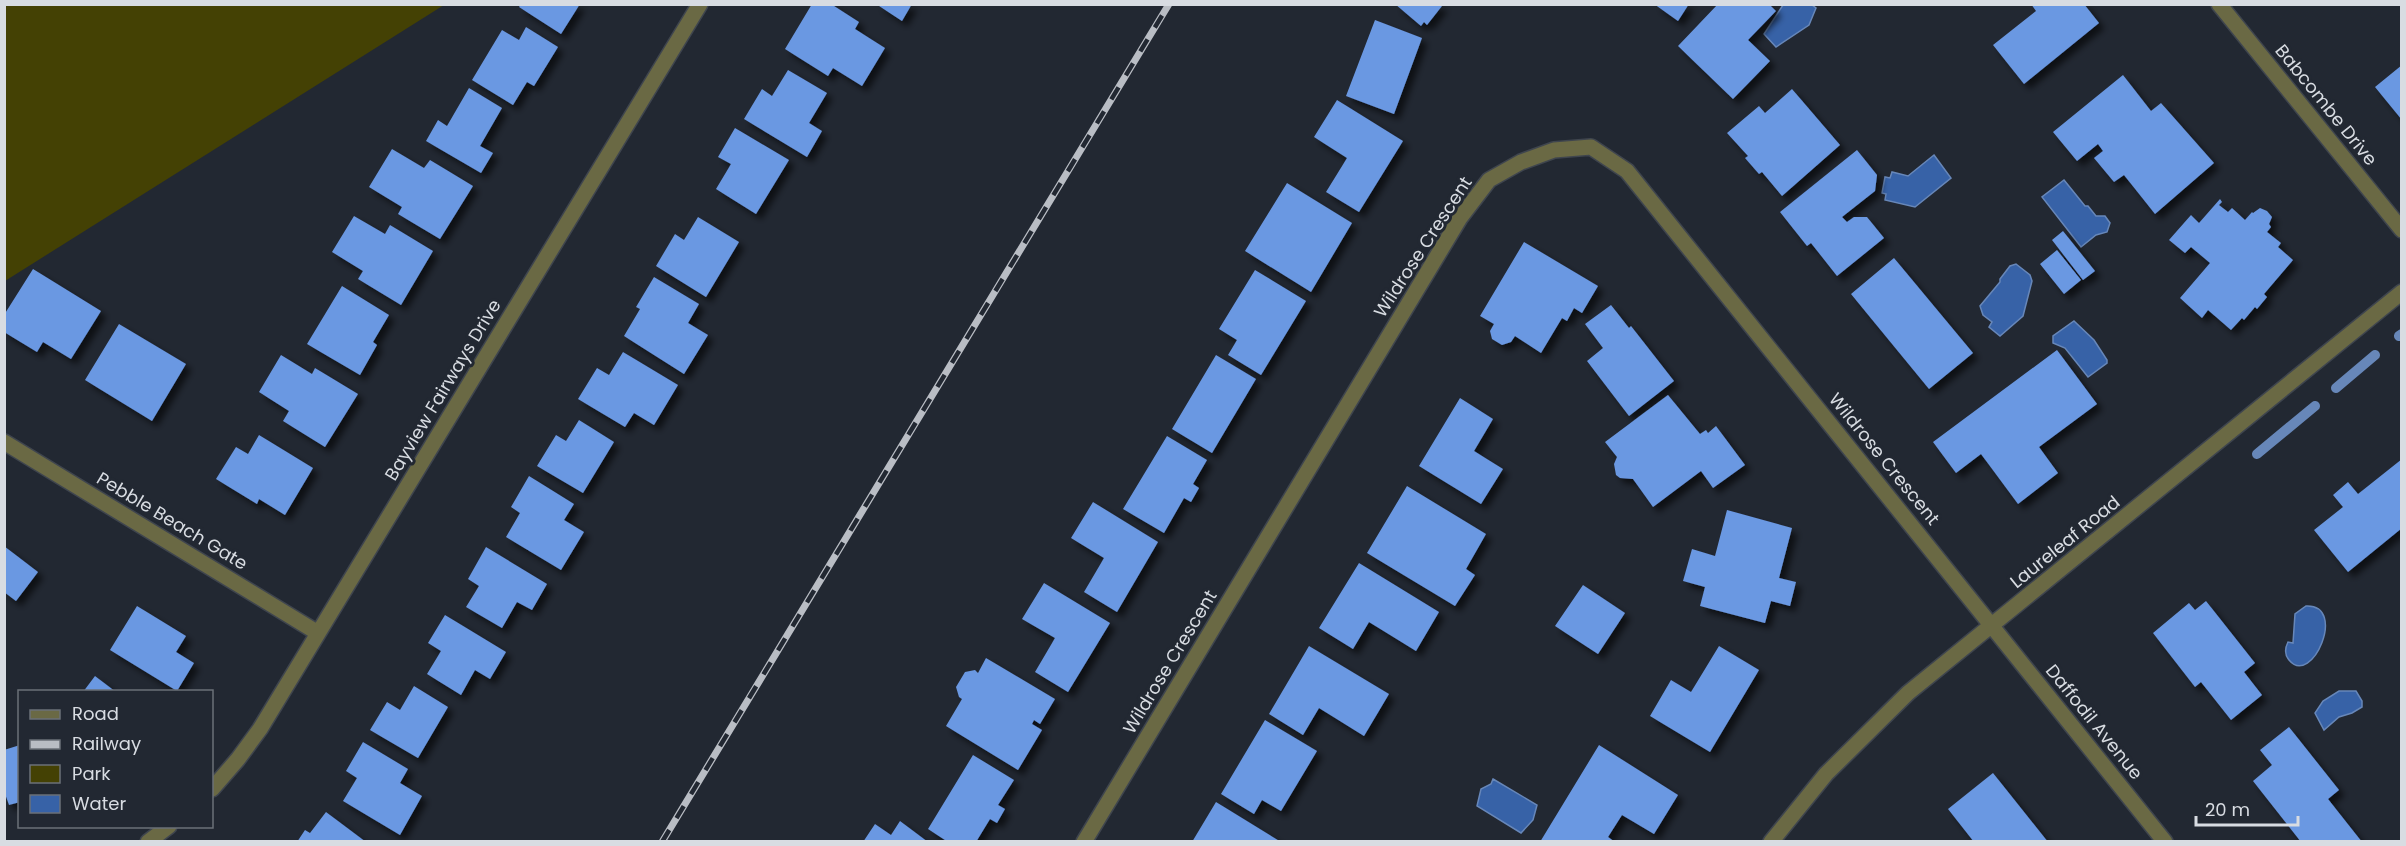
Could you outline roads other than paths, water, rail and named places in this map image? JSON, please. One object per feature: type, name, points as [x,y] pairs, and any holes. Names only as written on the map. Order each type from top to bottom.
[{"type":"street","name":"Bayview Fairways Drive","points":[[213,788],[260,729],[700,4]]},
{"type":"street","name":"Babcombe Drive","points":[[2219,4],[2402,230]]},
{"type":"street","name":"Wildrose Crescent","points":[[1084,842],[1460,218],[1489,180],[1521,162],[1554,150],[1591,147],[1627,171],[1992,626]]},
{"type":"street","name":"Laureleaf Road","points":[[1771,842],[1826,774],[1908,693],[2402,292]]},
{"type":"street","name":"Pebble Beach Gate","points":[[4,442],[318,633]]},
{"type":"street","name":"Daffodil Avenue","points":[[1992,626],[2165,842]]},
{"type":"street","points":[[148,842],[166,828]]},
{"type":"water","points":[[1783,5],[1812,5],[1816,8],[1809,25],[1776,47],[1764,34]]},
{"type":"water","points":[[1934,155],[1951,178],[1915,207],[1885,200],[1886,194],[1882,193],[1885,177],[1890,178],[1892,172],[1908,176]]},
{"type":"water","points":[[2064,180],[2085,206],[2088,206],[2096,216],[2105,216],[2110,223],[2107,232],[2096,235],[2081,247],[2042,197]]},
{"type":"water","points":[[2016,264],[2030,275],[2032,281],[2023,316],[2000,336],[1989,327],[1992,322],[1983,315],[1980,306],[2010,266]]},
{"type":"water","points":[[2074,321],[2094,340],[2107,360],[2107,363],[2088,377],[2065,348],[2053,343],[2053,336]]},
{"type":"water","points":[[2306,606],[2318,609],[2324,618],[2325,630],[2316,655],[2307,663],[2298,666],[2286,656],[2286,649],[2288,642],[2293,643],[2295,614]]},
{"type":"water","points":[[2339,691],[2356,691],[2362,701],[2362,707],[2339,717],[2324,730],[2315,713],[2323,701]]},
{"type":"water","points":[[1493,779],[1537,805],[1533,820],[1521,833],[1477,806],[1481,789],[1491,784]]},
{"type":"waterway","points":[[2336,388],[2375,355]]},
{"type":"waterway","points":[[2257,454],[2315,406]]},
{"type":"railway","points":[[662,842],[1169,4]]}]
